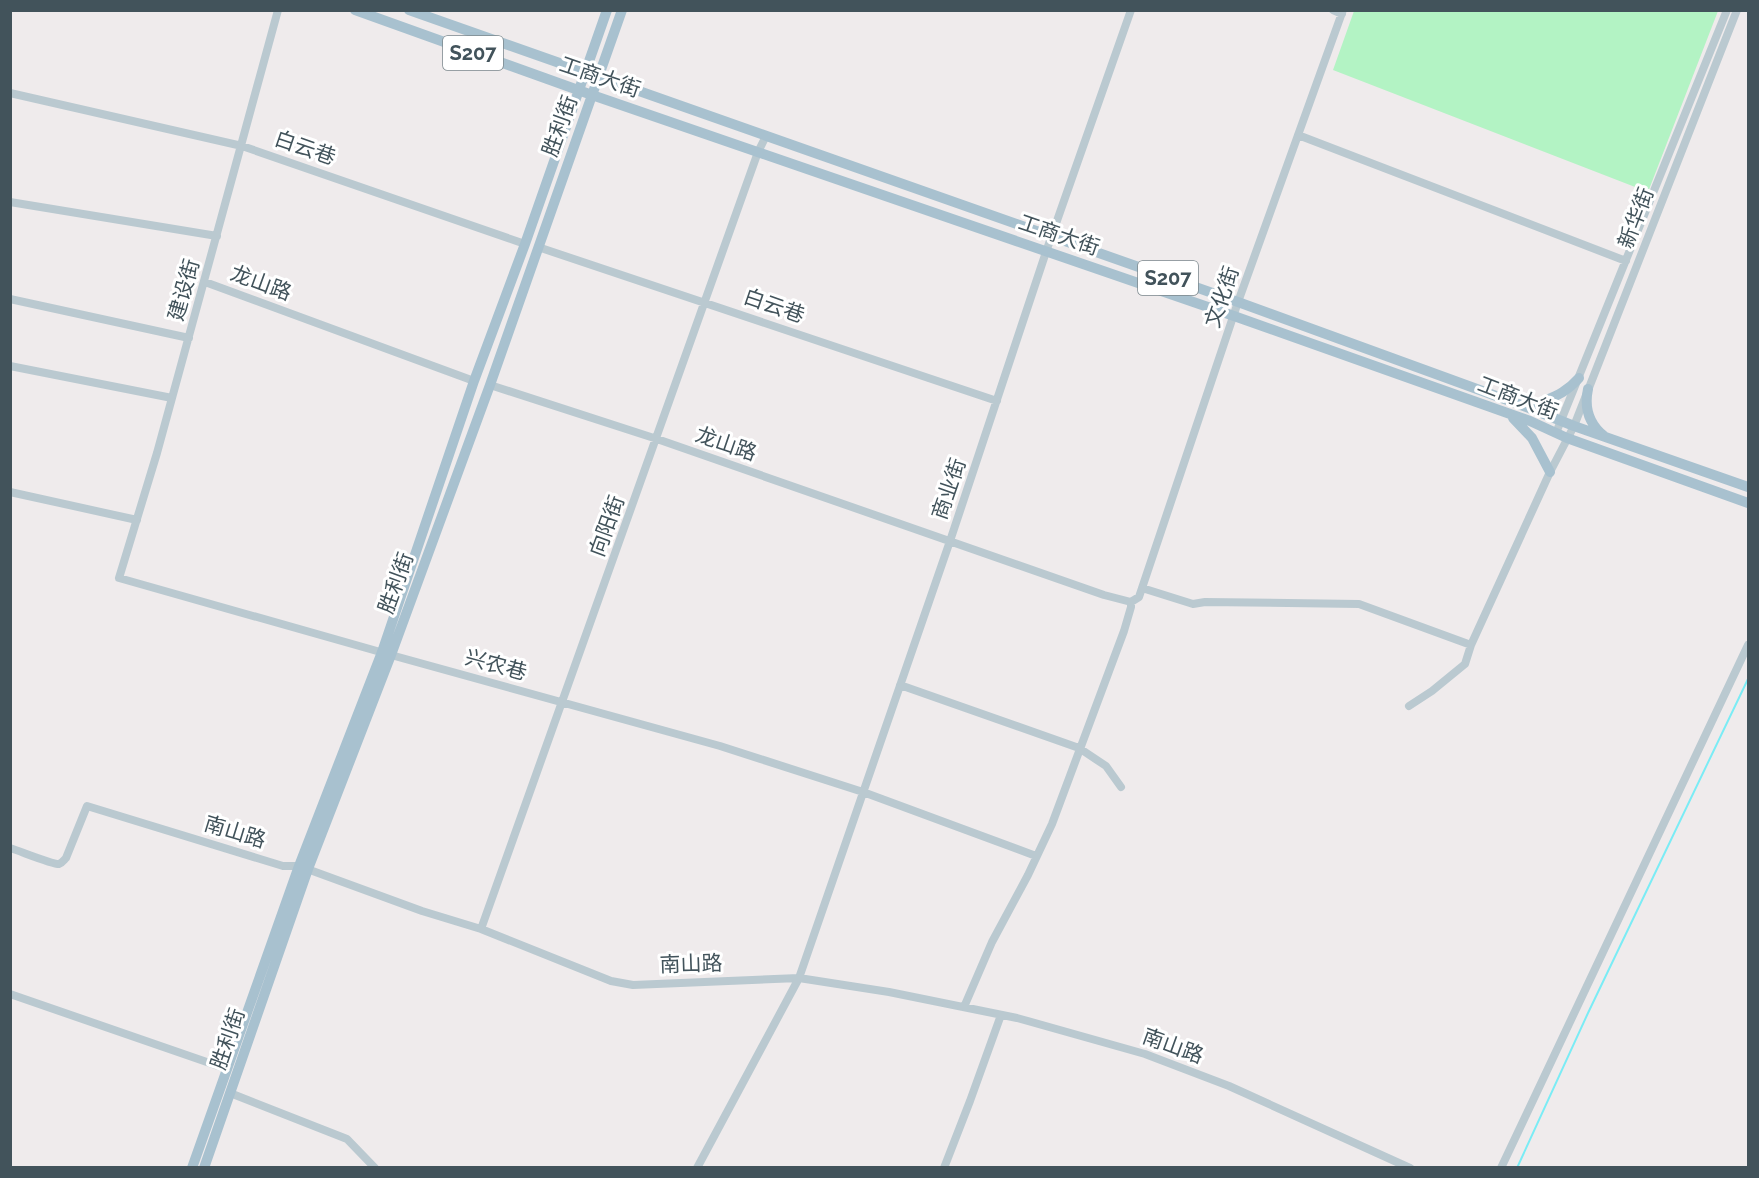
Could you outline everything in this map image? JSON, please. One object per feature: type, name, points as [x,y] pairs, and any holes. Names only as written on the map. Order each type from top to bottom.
[{"type":"main road","name":"工商大街","points":[[355,10],[592,95],[1234,316],[1749,503]]},
{"type":"main road","name":"工商大街","points":[[409,10],[1238,302],[1749,488]]},
{"type":"main road","name":"胜利街","points":[[386,654],[474,381],[607,10]]},
{"type":"main road","name":"胜利街","points":[[192,1167],[227,1069],[490,385],[622,10]]},
{"type":"main road","points":[[1529,408],[1566,391],[1579,378]]},
{"type":"main road","points":[[1588,389],[1586,402],[1588,414],[1599,431],[1610,439]]},
{"type":"main road","points":[[1509,414],[1532,438],[1550,472]]},
{"type":"main road","name":"胜利街","points":[[204,1167],[304,867]]},
{"type":"street","name":"建设街","points":[[119,578],[205,282],[278,10]]},
{"type":"street","name":"商业街","points":[[697,1167],[799,978],[951,541],[1046,252],[1131,10]]},
{"type":"street","points":[[1333,10],[1342,12]]},
{"type":"street","name":"新华街","points":[[1556,433],[1727,10]]},
{"type":"street","name":"新华街","points":[[1409,706],[1432,692],[1465,664],[1471,645],[1550,472],[1574,426],[1737,10]]},
{"type":"street","name":"文化街","points":[[964,1007],[992,942],[1052,824],[1131,607],[1142,588],[1238,302],[1342,12]]},
{"type":"street","name":"白云巷","points":[[10,93],[242,146],[525,243]]},
{"type":"street","points":[[1298,135],[1626,261]]},
{"type":"street","name":"向阳街","points":[[482,929],[758,152],[766,136]]},
{"type":"street","points":[[10,202],[217,236]]},
{"type":"street","name":"白云巷","points":[[538,247],[997,401]]},
{"type":"street","name":"龙山路","points":[[205,282],[474,381]]},
{"type":"street","points":[[10,299],[189,338]]},
{"type":"street","points":[[10,366],[172,398]]},
{"type":"street","name":"龙山路","points":[[490,385],[657,439],[1104,595],[1135,599]]},
{"type":"street","points":[[10,492],[136,520]]},
{"type":"street","name":"兴农巷","points":[[119,578],[720,746],[863,792],[1036,856]]},
{"type":"street","points":[[1142,588],[1193,604],[1205,602],[1359,604],[1471,645]]},
{"type":"street","points":[[1501,1167],[1749,645]]},
{"type":"street","points":[[900,685],[1079,748],[1106,766],[1121,787]]},
{"type":"street","name":"南山路","points":[[10,848],[58,864],[62,862],[66,858],[87,806],[283,866],[304,867],[422,911],[482,929],[611,981],[633,985],[799,978],[889,992],[1001,1015],[1145,1053],[1229,1086],[1410,1167]]},
{"type":"street","points":[[10,994],[227,1069]]},
{"type":"street","points":[[944,1167],[1001,1015]]},
{"type":"street","points":[[230,1093],[347,1139],[375,1167]]},
{"type":"green space","points":[[1354,10],[1718,11],[1648,192],[1333,70]]},
{"type":"waterway","points":[[1517,1168],[1588,1013],[1748,679]]}]
